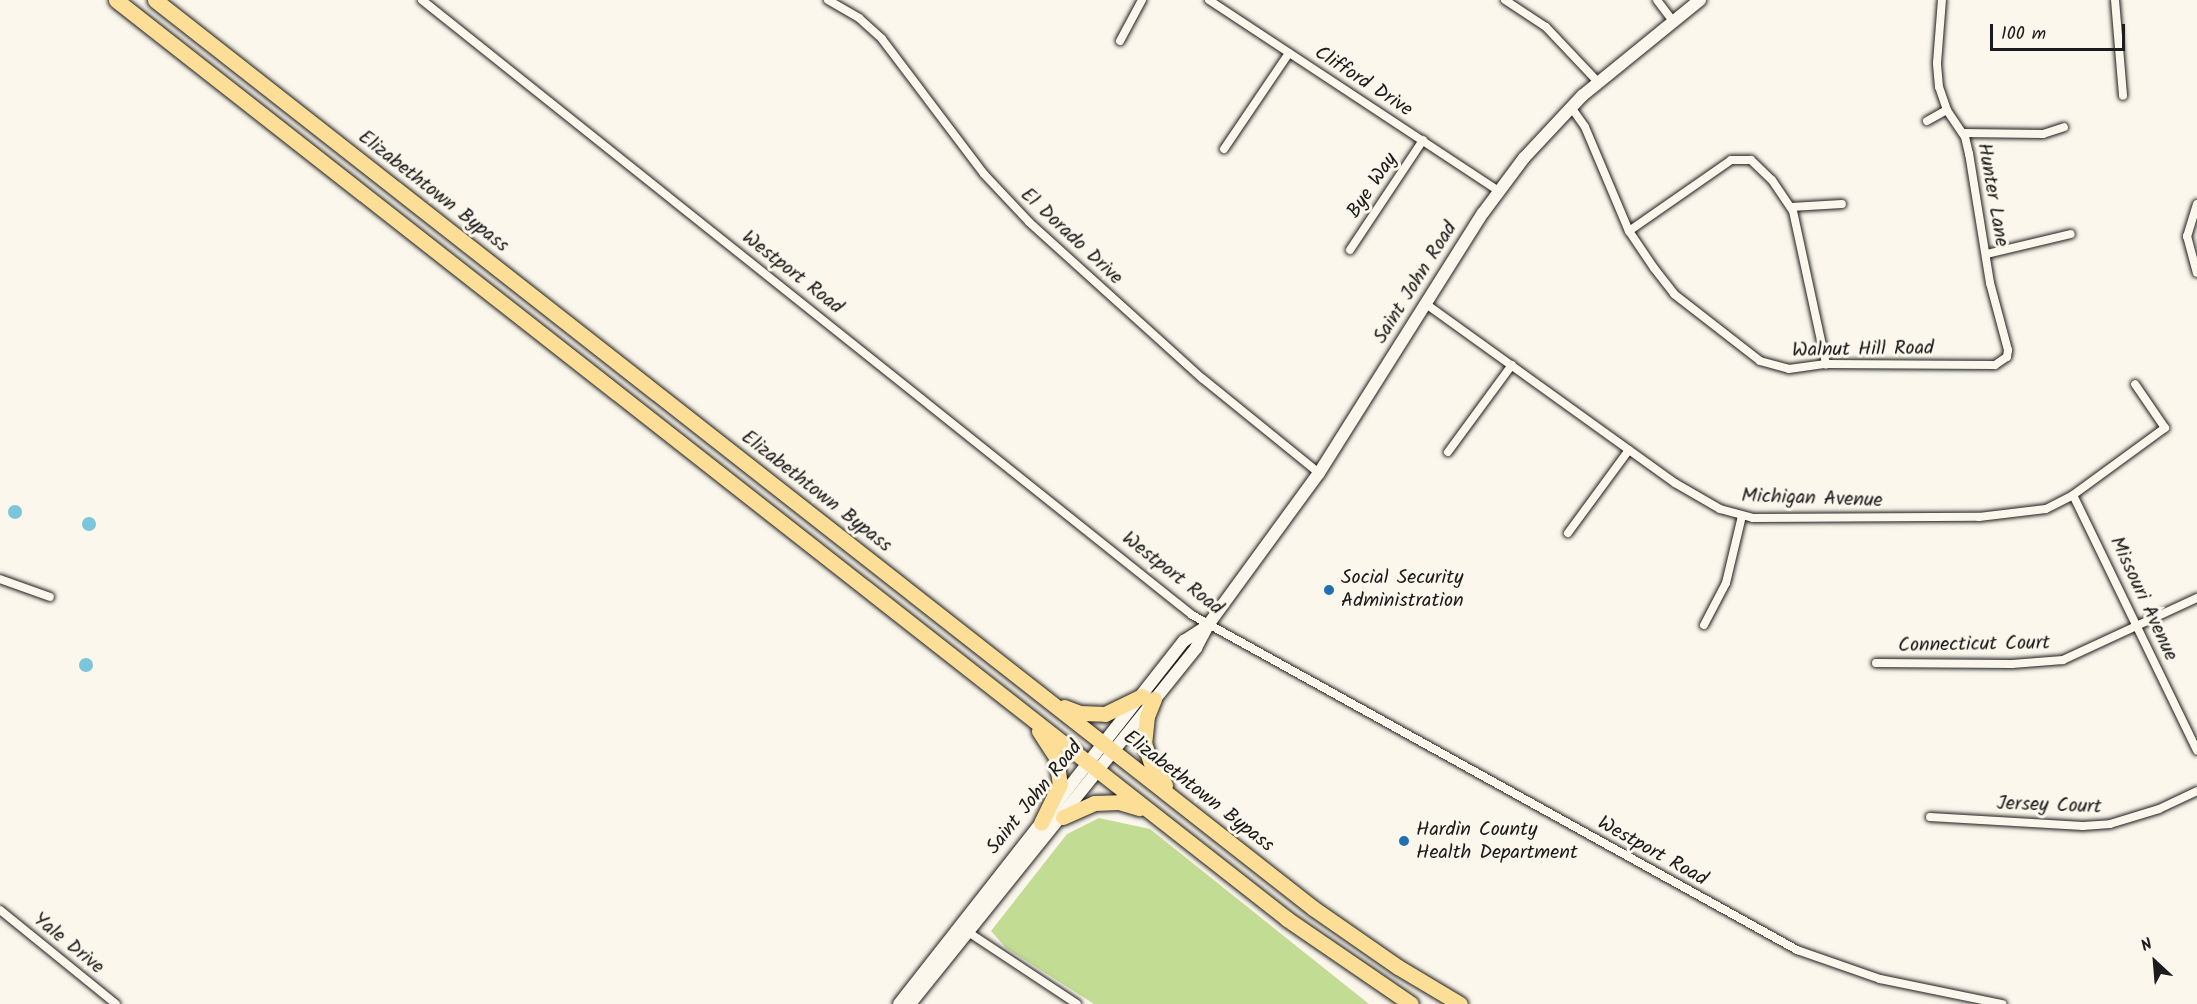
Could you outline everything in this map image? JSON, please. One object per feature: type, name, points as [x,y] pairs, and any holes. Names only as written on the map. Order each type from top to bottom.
[{"type":"highway","points":[[103,0],[241,98]]},
{"type":"highway","points":[[116,0],[1176,832],[1313,938],[1411,1004]]},
{"type":"highway","name":"Elizabethtown Bypass","points":[[155,0],[1360,943],[1460,1004]]},
{"type":"highway","points":[[167,0],[220,51]]},
{"type":"highway","points":[[1041,695],[1067,709],[1093,715],[1118,710],[1148,698],[1144,729],[1147,756],[1161,780],[1192,813]]},
{"type":"highway","points":[[1026,714],[1049,745],[1059,770],[1057,796],[1041,823]]},
{"type":"highway","points":[[1063,817],[1094,802],[1119,802],[1132,805],[1176,832]]},
{"type":"street","name":"Westport Road","points":[[422,0],[1208,625],[1797,950],[1880,979],[2002,1004]]},
{"type":"street","name":"El Dorado Drive","points":[[828,0],[859,18],[882,39],[984,174],[1029,222],[1203,379],[1319,473]]},
{"type":"street","points":[[1120,41],[1142,0]]},
{"type":"street","name":"Clifford Drive","points":[[1209,0],[1499,190]]},
{"type":"street","points":[[1505,0],[1546,27],[1598,82]]},
{"type":"street","points":[[1657,0],[1673,21]]},
{"type":"street","name":"Saint John Road","points":[[899,1004],[1063,817],[1094,768],[1148,698],[1184,640],[1208,625],[1319,473],[1499,190],[1571,107],[1598,82],[1700,0]]},
{"type":"street","name":"Hunter Lane","points":[[1942,0],[1937,63],[1947,110],[1962,133],[1987,254],[1990,283],[2008,350],[2003,363]]},
{"type":"street","points":[[2115,0],[2123,96]]},
{"type":"street","points":[[1224,149],[1289,53]]},
{"type":"street","name":"Walnut Hill Road","points":[[1571,107],[1585,127],[1629,231],[1674,294],[1751,355],[1778,368],[1826,364],[2003,363]]},
{"type":"street","points":[[1927,121],[1947,110]]},
{"type":"street","points":[[1962,133],[2043,134],[2064,127]]},
{"type":"street","name":"Bye Way","points":[[1350,250],[1423,140]]},
{"type":"street","points":[[1629,231],[1737,158],[1757,164],[1791,207],[1804,250],[1826,364]]},
{"type":"street","points":[[1791,207],[1842,204]]},
{"type":"street","points":[[2197,204],[2187,236],[2197,273]]},
{"type":"street","points":[[1987,254],[2071,234]]},
{"type":"street","name":"Michigan Avenue","points":[[1426,304],[1629,450],[1706,502],[1742,516],[1988,517],[2032,512],[2073,495],[2165,428],[2135,384]]},
{"type":"street","points":[[1448,452],[1512,365]]},
{"type":"street","points":[[1568,533],[1629,450]]},
{"type":"street","name":"Missouri Avenue","points":[[2073,495],[2197,750]]},
{"type":"street","points":[[1704,625],[1726,583],[1742,516]]},
{"type":"street","points":[[0,579],[50,597]]},
{"type":"street","name":"Connecticut Court","points":[[1876,663],[2051,662],[2085,652],[2197,598]]},
{"type":"street","name":"Saint John Road","points":[[910,1004],[1041,823],[1094,768]]},
{"type":"street","name":"Jersey Court","points":[[1930,817],[2101,825],[2140,816],[2197,791]]},
{"type":"street","name":"Yale Drive","points":[[0,910],[116,1004]]},
{"type":"street","points":[[964,929],[1077,1004]]},
{"type":"green space","points":[[1099,818],[1150,829],[1369,1004],[1094,1004],[1006,948],[991,931],[1067,834]]},
{"type":"water","points":[[15,505],[20,507],[22,512],[20,517],[15,519],[10,517],[8,512],[10,507]]},
{"type":"water","points":[[89,517],[94,519],[96,524],[94,529],[89,531],[84,529],[82,524],[84,519]]},
{"type":"water","points":[[83,658],[89,658],[93,665],[89,672],[83,672],[79,668],[79,662]]},
{"type":"place","name":"Social Security Administration","points":[[1329,590]]},
{"type":"place","name":"Hardin County Health Department","points":[[1404,841]]}]
